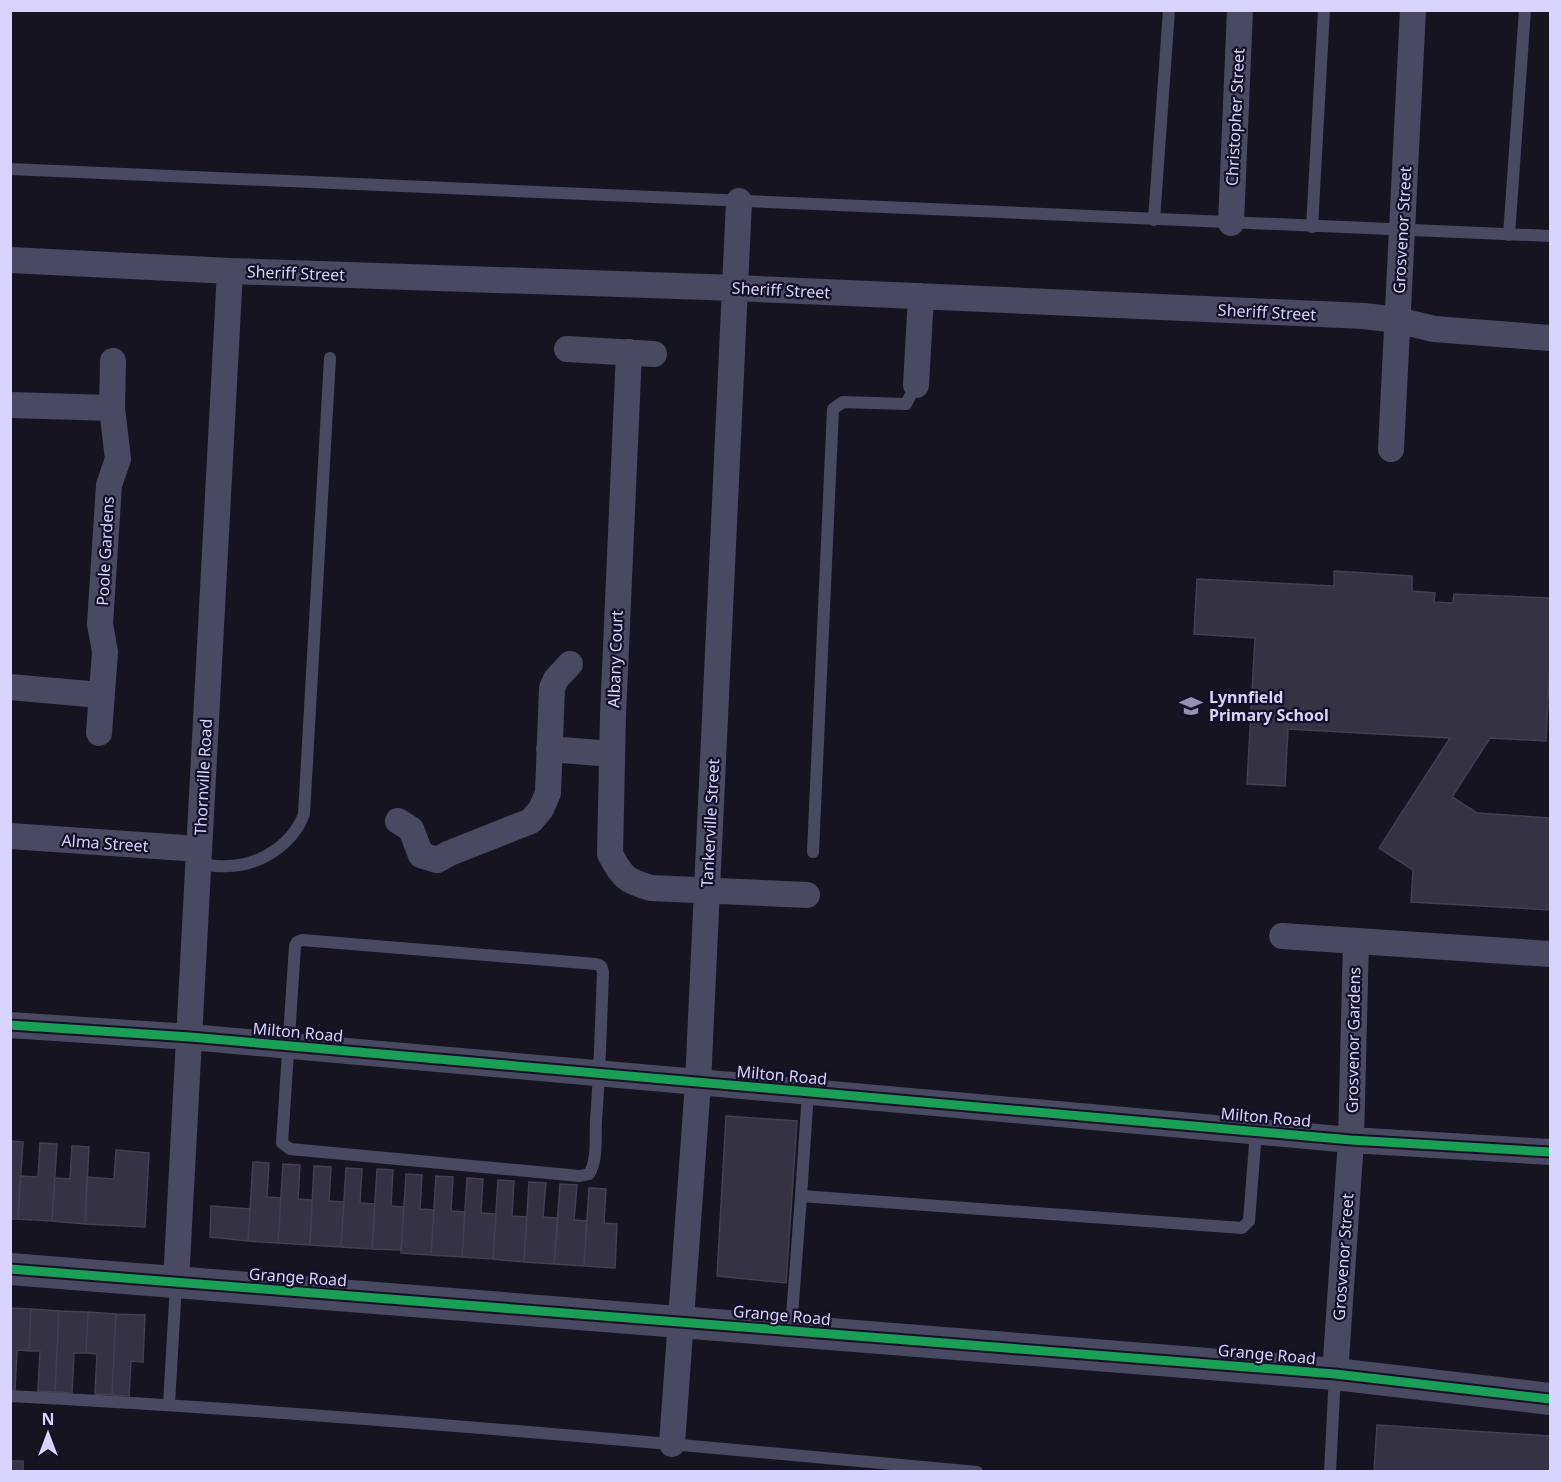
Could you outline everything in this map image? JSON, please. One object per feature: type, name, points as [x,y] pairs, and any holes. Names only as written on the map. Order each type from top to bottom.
[{"type":"street","name":"Christopher Street","points":[[1231,223],[1240,10]]},
{"type":"street","name":"Grosvenor Street","points":[[1392,449],[1413,10]]},
{"type":"street","name":"Tankerville Street","points":[[672,1444],[698,1083],[739,201]]},
{"type":"street","name":"Sheriff Street","points":[[10,260],[230,271],[736,288],[1352,316],[1397,320],[1434,329],[1551,338]]},
{"type":"street","name":"Thornville Road","points":[[176,1282],[230,271]]},
{"type":"street","points":[[916,385],[921,297]]},
{"type":"street","points":[[567,350],[654,354]]},
{"type":"street","name":"Albany Court","points":[[628,352],[610,854],[619,871],[632,882],[651,888],[707,891]]},
{"type":"street","name":"Poole Gardens","points":[[99,734],[100,695],[105,652],[100,624],[109,485],[118,459],[112,408],[113,361]]},
{"type":"street","points":[[10,405],[112,408]]},
{"type":"street","points":[[398,821],[411,829],[421,855],[436,860],[450,852],[531,821],[541,809],[548,793],[552,688],[570,664]]},
{"type":"street","points":[[10,687],[100,695]]},
{"type":"street","points":[[549,749],[612,754]]},
{"type":"street","name":"Alma Street","points":[[10,836],[200,857]]},
{"type":"street","points":[[707,891],[807,895]]},
{"type":"street","points":[[1282,936],[1551,954]]},
{"type":"street","name":"Grosvenor Gardens","points":[[1351,1140],[1356,941]]},
{"type":"street","name":"Milton Road","points":[[10,1025],[190,1037],[1351,1140],[1551,1152]]},
{"type":"street","name":"Grosvenor Street","points":[[1335,1374],[1351,1140]]},
{"type":"street","name":"Grange Road","points":[[10,1269],[1335,1374],[1551,1399]]},
{"type":"lane","points":[[1154,220],[1169,10]]},
{"type":"lane","points":[[1312,227],[1324,10]]},
{"type":"lane","points":[[1509,235],[1525,10]]},
{"type":"lane","points":[[10,169],[1551,236]]},
{"type":"lane","points":[[200,857],[230,867],[259,860],[287,841],[298,829],[304,814],[330,358]]},
{"type":"lane","points":[[813,852],[833,409],[843,402],[906,404],[916,385]]},
{"type":"lane","points":[[302,940],[601,966],[603,972],[599,1074],[592,1168],[588,1174],[580,1176],[290,1149],[282,1143],[289,1047],[295,946],[302,940]]},
{"type":"lane","points":[[791,1330],[808,1092]]},
{"type":"lane","points":[[801,1196],[1242,1228],[1249,1221],[1256,1131]]},
{"type":"lane","points":[[169,1404],[176,1282]]},
{"type":"lane","points":[[1330,1472],[1335,1374]]},
{"type":"lane","points":[[10,1396],[169,1404],[672,1444],[977,1472]]},
{"type":"building","points":[[1334,571],[1412,576],[1412,591],[1435,593],[1434,602],[1453,603],[1454,594],[1550,598],[1546,741],[1490,738],[1452,797],[1477,813],[1550,818],[1550,910],[1411,902],[1413,870],[1379,848],[1450,738],[1288,729],[1285,786],[1247,784],[1255,638],[1194,634],[1197,579],[1334,586]]},
{"type":"building","points":[[726,1116],[797,1121],[786,1283],[717,1276]]},
{"type":"building","points":[[10,1141],[23,1142],[18,1219],[10,1219]]},
{"type":"building","points":[[40,1143],[57,1144],[52,1221],[18,1219],[20,1176],[38,1177]]},
{"type":"building","points":[[72,1146],[89,1147],[85,1224],[52,1221],[55,1178],[70,1179]]},
{"type":"building","points":[[116,1150],[149,1153],[145,1227],[85,1224],[87,1177],[114,1179]]},
{"type":"building","points":[[253,1162],[269,1163],[267,1197],[281,1198],[278,1243],[248,1241]]},
{"type":"building","points":[[283,1164],[300,1165],[298,1199],[312,1200],[310,1245],[278,1243]]},
{"type":"building","points":[[314,1166],[331,1167],[329,1201],[344,1202],[341,1247],[310,1245]]},
{"type":"building","points":[[346,1168],[362,1169],[360,1203],[375,1204],[372,1249],[341,1247]]},
{"type":"building","points":[[377,1169],[393,1170],[391,1206],[404,1207],[401,1250],[372,1249]]},
{"type":"building","points":[[406,1174],[422,1175],[420,1209],[434,1210],[431,1255],[401,1253]]},
{"type":"building","points":[[436,1176],[453,1177],[451,1211],[465,1212],[462,1257],[431,1255]]},
{"type":"building","points":[[467,1178],[483,1179],[481,1213],[496,1214],[493,1259],[462,1257]]},
{"type":"building","points":[[498,1180],[514,1181],[512,1216],[527,1217],[524,1262],[493,1259]]},
{"type":"building","points":[[529,1182],[546,1183],[543,1217],[558,1218],[554,1264],[524,1262]]},
{"type":"building","points":[[560,1184],[577,1185],[574,1220],[587,1221],[584,1266],[554,1264]]},
{"type":"building","points":[[589,1188],[606,1189],[604,1223],[617,1224],[615,1268],[584,1266]]},
{"type":"building","points":[[211,1206],[250,1209],[248,1241],[210,1237]]},
{"type":"building","points":[[10,1308],[31,1309],[29,1351],[17,1350],[15,1390],[10,1390]]},
{"type":"building","points":[[31,1309],[59,1311],[55,1392],[38,1391],[40,1351],[29,1351]]},
{"type":"building","points":[[59,1311],[88,1312],[86,1353],[74,1353],[72,1393],[55,1392]]},
{"type":"building","points":[[88,1312],[116,1314],[112,1395],[95,1394],[97,1354],[86,1353]]},
{"type":"building","points":[[116,1314],[145,1315],[143,1362],[131,1361],[129,1396],[112,1395]]},
{"type":"building","points":[[1377,1425],[1550,1436],[1550,1472],[1374,1472]]},
{"type":"building","points":[[11,1461],[23,1461],[23,1472],[10,1472]]},
{"type":"cycle path","points":[[10,1025],[190,1037],[1351,1140],[1550,1152]]},
{"type":"cycle path","points":[[10,1269],[1335,1374],[1550,1399]]},
{"type":"place","name":"Lynnfield Primary School","points":[[1191,706]]}]
